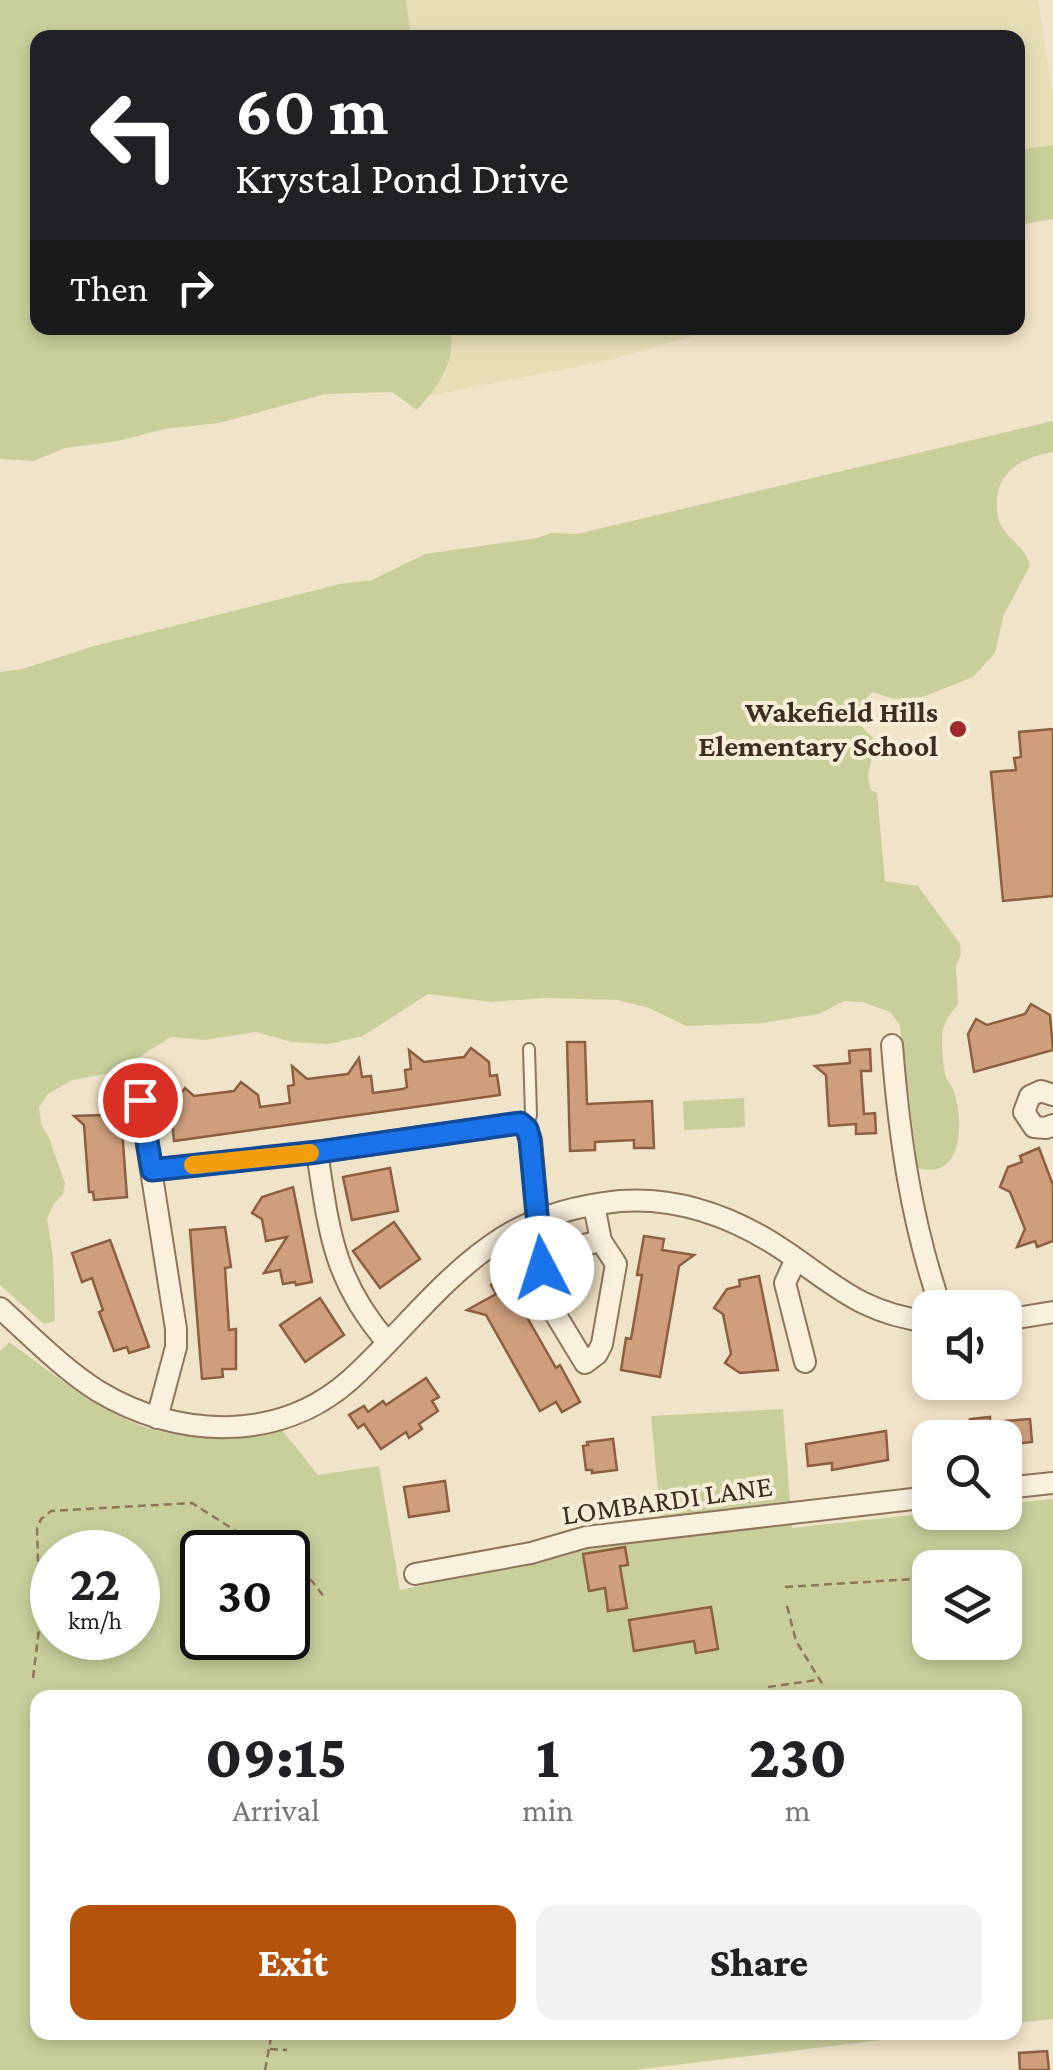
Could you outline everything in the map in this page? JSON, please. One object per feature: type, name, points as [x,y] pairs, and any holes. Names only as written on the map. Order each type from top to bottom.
[{"type":"street","points":[[892,1045],[908,1190],[935,1290]]},
{"type":"street","points":[[1052,1127],[1034,1127],[1025,1118],[1024,1106],[1035,1093],[1053,1095]]},
{"type":"street","points":[[140,1100],[176,1329],[176,1347],[157,1418]]},
{"type":"street","points":[[152,1170],[318,1152],[512,1123],[527,1129],[545,1298],[585,1362],[597,1354],[602,1344],[616,1264],[601,1241],[594,1205]]},
{"type":"street","points":[[318,1152],[336,1260],[352,1295],[387,1342]]},
{"type":"street","points":[[0,1308],[83,1380],[113,1398],[157,1418],[214,1429],[272,1423],[330,1395],[452,1276],[502,1238],[538,1219],[594,1205],[646,1201],[703,1210],[768,1240],[830,1286],[869,1306],[912,1319]]},
{"type":"street","points":[[542,1255],[601,1241]]},
{"type":"street","points":[[796,1261],[786,1283],[804,1362]]},
{"type":"street","points":[[1022,1317],[1053,1312]]},
{"type":"street","points":[[1022,1486],[1053,1483]]},
{"type":"street","name":"LOMBARDI LANE","points":[[414,1574],[531,1553],[586,1537],[912,1500]]},
{"type":"lane","points":[[527,1129],[531,1116],[529,1049]]},
{"type":"path","points":[[33,1678],[40,1622],[37,1529],[51,1511],[192,1502],[235,1530]]},
{"type":"path","points":[[785,1586],[912,1579]]},
{"type":"path","points":[[310,1580],[324,1597]]},
{"type":"path","points":[[786,1606],[796,1641],[823,1684]]},
{"type":"path","points":[[768,1687],[819,1680]]},
{"type":"path","points":[[264,2070],[271,2040]]},
{"type":"path","points":[[270,2048],[287,2050]]},
{"type":"shaded area","points":[[406,0],[1038,0],[1053,98],[1053,145],[1025,149],[1025,30],[410,30]]},
{"type":"shaded area","points":[[451,335],[696,335],[602,362],[428,396],[446,373],[453,349]]},
{"type":"green space","points":[[0,0],[406,0],[410,30],[30,30],[30,335],[451,335],[449,362],[417,410],[392,392],[325,394],[219,423],[65,448],[34,461],[0,459]]},
{"type":"green space","points":[[1053,145],[1053,219],[1025,224],[1025,149]]},
{"type":"green space","points":[[1053,421],[1053,452],[1013,468],[998,494],[1000,523],[1030,566],[1004,614],[995,653],[973,677],[923,697],[894,699],[872,692],[852,717],[876,741],[868,776],[871,790],[877,793],[885,881],[918,886],[960,944],[956,966],[958,1004],[947,1020],[942,1039],[945,1074],[954,1091],[959,1132],[952,1158],[944,1166],[933,1170],[918,1168],[900,1025],[890,1012],[862,1002],[844,1001],[819,1014],[763,1023],[686,1026],[649,1008],[617,1000],[544,998],[492,1002],[428,994],[363,1036],[328,1044],[292,1042],[256,1032],[205,1040],[171,1037],[115,1072],[72,1080],[48,1094],[39,1107],[41,1124],[65,1183],[63,1194],[47,1219],[53,1257],[55,1321],[44,1324],[0,1285],[0,672],[340,584],[372,580],[425,554],[551,533],[577,534]]},
{"type":"green space","points":[[744,1098],[745,1127],[684,1130],[683,1101]]},
{"type":"green space","points":[[9,1342],[105,1409],[134,1423],[198,1437],[282,1430],[318,1475],[379,1466],[400,1590],[510,1567],[587,1543],[662,1533],[651,1416],[783,1409],[792,1528],[912,1515],[912,1530],[1022,1530],[1022,1502],[1053,1499],[1053,2019],[1022,2022],[1022,1690],[30,1690],[30,2040],[883,2040],[634,2070],[0,2070],[0,1351]]},
{"type":"building","points":[[1053,729],[1053,896],[1003,901],[991,772],[1016,770],[1014,758],[1021,757],[1019,732]]},
{"type":"building","points":[[1031,1004],[1050,1015],[1053,1050],[974,1072],[968,1034],[976,1019],[987,1025],[1025,1014]]},
{"type":"building","points":[[567,1042],[585,1042],[587,1104],[652,1101],[654,1148],[634,1148],[634,1140],[595,1142],[595,1150],[570,1151]]},
{"type":"building","points":[[471,1048],[489,1062],[490,1076],[497,1075],[500,1095],[174,1141],[174,1103],[185,1088],[194,1096],[234,1091],[241,1082],[258,1095],[260,1107],[290,1103],[288,1086],[294,1085],[292,1066],[307,1079],[348,1074],[359,1058],[362,1077],[371,1076],[373,1093],[403,1089],[407,1087],[405,1070],[411,1069],[409,1050],[424,1062],[464,1057]]},
{"type":"building","points":[[870,1049],[871,1071],[861,1071],[864,1114],[875,1113],[876,1133],[856,1134],[856,1124],[829,1126],[826,1075],[815,1066],[850,1063],[849,1051]]},
{"type":"building","points":[[120,1102],[127,1197],[94,1200],[93,1192],[89,1192],[84,1125],[74,1116],[102,1115],[101,1104]]},
{"type":"building","points":[[1039,1148],[1053,1185],[1053,1241],[1037,1247],[1035,1241],[1017,1247],[1025,1229],[1010,1192],[1000,1187],[1008,1167],[1022,1162],[1020,1156]]},
{"type":"building","points":[[390,1168],[398,1211],[352,1220],[343,1177]]},
{"type":"building","points":[[293,1187],[312,1282],[296,1285],[283,1284],[280,1270],[264,1273],[287,1237],[266,1241],[262,1219],[252,1213],[262,1197]]},
{"type":"building","points":[[394,1222],[420,1259],[380,1288],[353,1251]]},
{"type":"building","points":[[225,1227],[231,1267],[225,1268],[229,1330],[236,1329],[236,1369],[222,1369],[223,1377],[202,1379],[190,1230]]},
{"type":"building","points":[[644,1236],[664,1239],[662,1250],[694,1255],[679,1266],[660,1377],[621,1370],[626,1338],[631,1339],[642,1275],[637,1275]]},
{"type":"building","points":[[110,1240],[149,1347],[129,1353],[127,1347],[114,1351],[99,1312],[103,1310],[92,1278],[82,1282],[72,1253]]},
{"type":"building","points":[[509,1275],[528,1309],[524,1312],[580,1402],[562,1412],[556,1402],[540,1411],[486,1315],[467,1310],[496,1294],[491,1285]]},
{"type":"building","points":[[759,1276],[778,1370],[740,1373],[725,1363],[731,1354],[723,1314],[714,1308],[727,1289],[740,1286],[739,1280]]},
{"type":"building","points":[[320,1298],[344,1335],[305,1362],[280,1325]]},
{"type":"building","points":[[426,1378],[439,1397],[432,1401],[438,1411],[419,1424],[422,1429],[409,1438],[406,1432],[381,1449],[364,1424],[358,1428],[349,1415],[364,1406],[368,1412],[383,1401],[386,1405]]},
{"type":"building","points":[[1030,1419],[1032,1442],[1022,1443],[1022,1420],[1017,1420]]},
{"type":"building","points":[[886,1431],[888,1460],[832,1470],[832,1463],[808,1466],[806,1444]]},
{"type":"building","points":[[613,1439],[617,1470],[586,1470],[583,1446]]},
{"type":"building","points":[[445,1481],[449,1511],[409,1517],[404,1487]]},
{"type":"building","points":[[625,1547],[628,1565],[620,1566],[627,1608],[608,1611],[605,1588],[589,1591],[583,1554]]},
{"type":"building","points":[[711,1607],[718,1649],[696,1653],[694,1641],[634,1651],[629,1620]]},
{"type":"building","points":[[1047,2051],[1049,2070],[1020,2070],[1019,2053]]},
{"type":"slow traffic","points":[[193,1165],[310,1153]]},
{"type":"place","name":"Wakefield Hills Elementary School","points":[[958,729]]},
{"type":"route","points":[[140,1100],[152,1170],[318,1152],[520,1123],[530,1140],[542,1268]]}]
